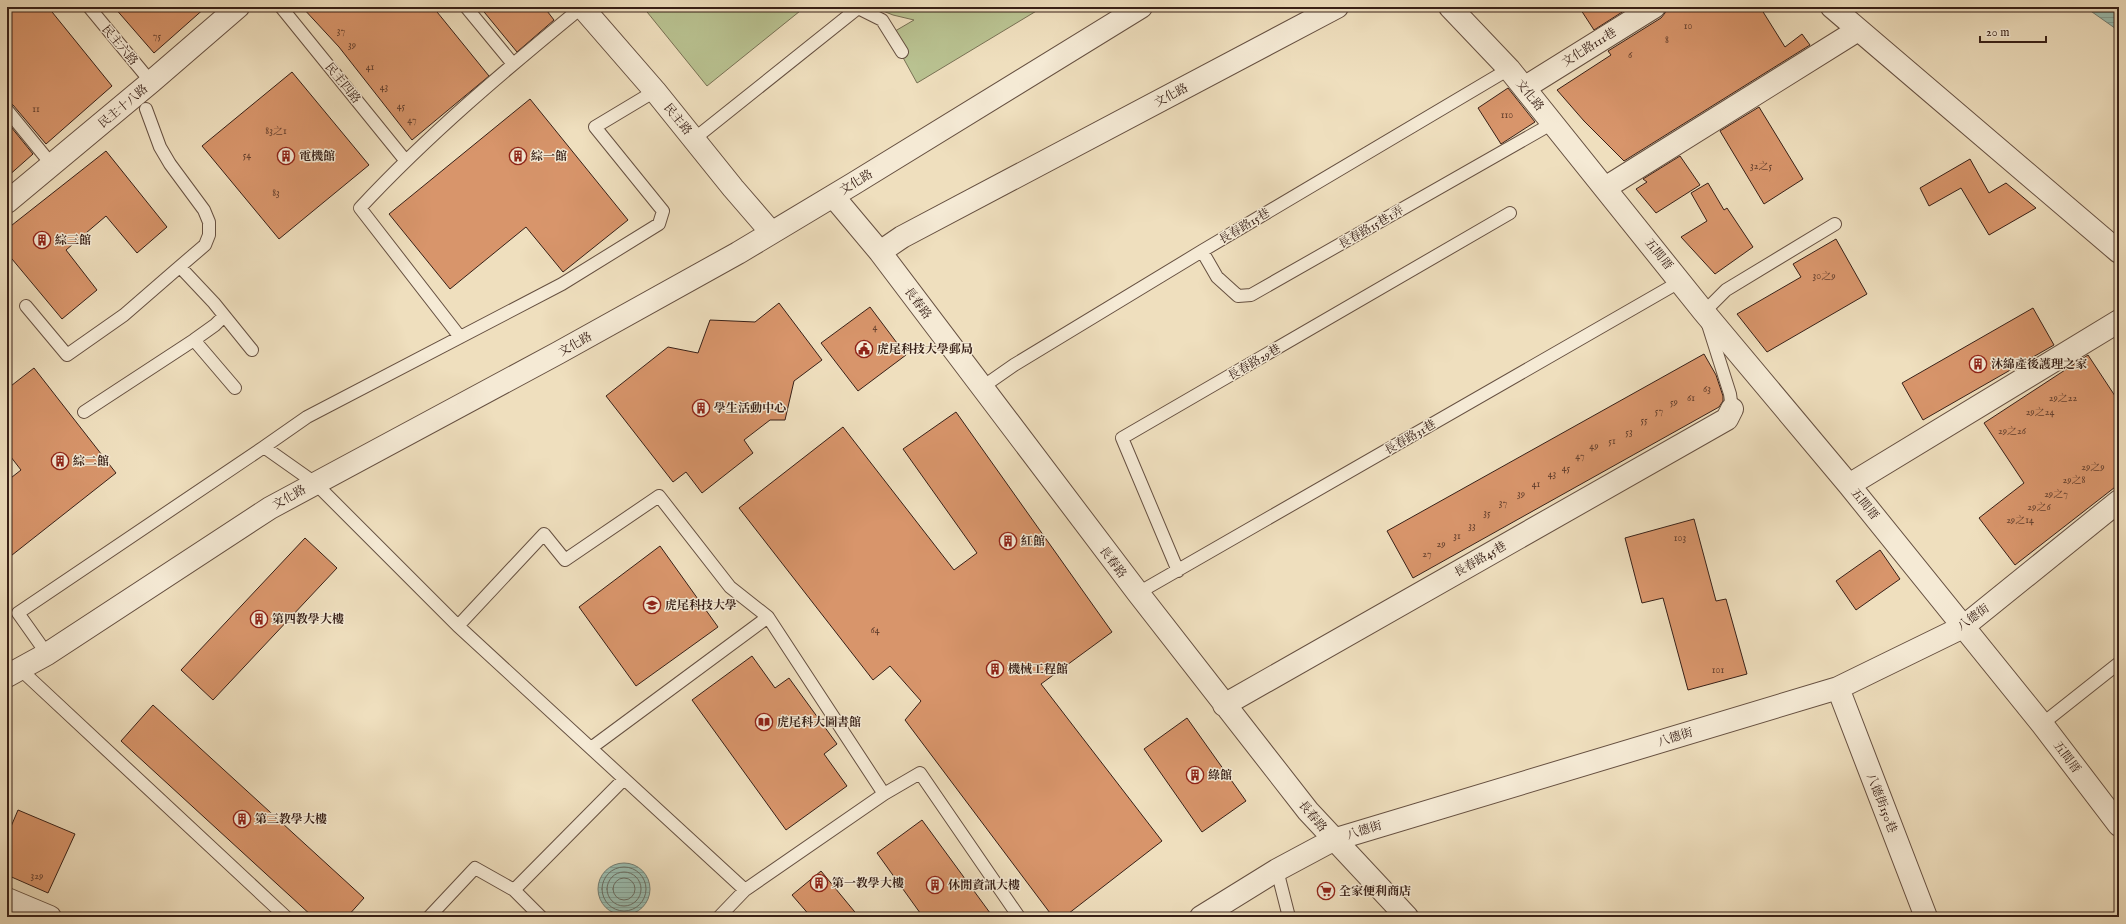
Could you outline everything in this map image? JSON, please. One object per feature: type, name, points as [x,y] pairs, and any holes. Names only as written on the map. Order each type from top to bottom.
[{"type":"street","name":"民主十八路","points":[[7,202],[238,7]]},
{"type":"street","name":"民主路","points":[[582,7],[655,91],[771,232]]},
{"type":"street","name":"文化路","points":[[14,674],[270,508],[558,353],[738,253],[1141,7]]},
{"type":"street","name":"文化路","points":[[880,252],[902,236],[1337,7]]},
{"type":"street","name":"文化路","points":[[1450,7],[1510,69],[1606,188]]},
{"type":"street","name":"文化路111巷","points":[[1524,88],[1654,7]]},
{"type":"street","points":[[1832,7],[2119,252]]},
{"type":"street","points":[[1606,188],[1858,30]]},
{"type":"street","name":"五間厝","points":[[1606,188],[1704,312],[1849,485],[2042,724],[2119,825]]},
{"type":"street","name":"長春路","points":[[833,196],[880,252],[981,388],[1224,705],[1333,840],[1407,917]]},
{"type":"street","points":[[1849,485],[2119,321]]},
{"type":"street","name":"長春路45巷","points":[[1224,705],[1727,419],[1732,409]]},
{"type":"street","name":"八德街","points":[[1200,917],[1278,870],[1333,840],[1838,688],[1963,627],[2119,501]]},
{"type":"street","name":"八德街150巷","points":[[1838,688],[1926,917]]},
{"type":"street","points":[[7,899],[50,917]]},
{"type":"lane","name":"民主六路","points":[[89,7],[151,82]]},
{"type":"lane","name":"民主四路","points":[[281,7],[405,160]]},
{"type":"lane","points":[[466,7],[513,64]]},
{"type":"lane","points":[[460,337],[360,208],[405,160],[513,64],[582,7]]},
{"type":"lane","points":[[694,139],[858,7],[882,20],[902,52]]},
{"type":"lane","name":"長春路15巷","points":[[981,388],[1014,365],[1202,251],[1510,69]]},
{"type":"lane","points":[[47,654],[18,613],[307,417],[562,284],[659,224],[663,211],[595,127],[655,91]]},
{"type":"lane","points":[[26,306],[67,355],[124,315],[205,244],[209,235],[209,222],[204,210],[170,164],[160,147],[146,109]]},
{"type":"lane","points":[[7,110],[52,165]]},
{"type":"lane","name":"長春路15巷1弄","points":[[1202,251],[1217,277],[1238,296],[1251,295],[1553,123]]},
{"type":"lane","name":"長春路29巷","points":[[1178,571],[1122,438],[1510,213]]},
{"type":"lane","points":[[1732,409],[1730,394],[1704,312],[1726,290],[1834,224]]},
{"type":"lane","points":[[177,268],[182,269],[252,350]]},
{"type":"lane","name":"長春路31巷","points":[[1138,593],[1681,281]]},
{"type":"lane","points":[[84,412],[194,340],[215,325],[224,316]]},
{"type":"lane","points":[[194,340],[235,388]]},
{"type":"lane","points":[[264,447],[315,483],[458,626],[591,748],[623,780],[745,890]]},
{"type":"lane","points":[[458,626],[544,534],[565,560],[659,496],[730,587],[768,617],[884,794]]},
{"type":"lane","points":[[591,748],[768,617]]},
{"type":"lane","points":[[2042,724],[2119,663]]},
{"type":"lane","points":[[14,674],[286,917]]},
{"type":"lane","points":[[719,917],[745,890],[884,794],[920,772],[1019,917]]},
{"type":"lane","points":[[514,890],[623,780]]},
{"type":"lane","points":[[430,917],[475,868],[514,890],[541,917]]},
{"type":"lane","points":[[1278,870],[1289,917]]},
{"type":"green space","points":[[643,7],[805,7],[707,86]]},
{"type":"green space","points":[[873,7],[1043,7],[917,83],[890,34],[914,20],[893,15]]},
{"type":"water","points":[[2085,7],[2119,7],[2119,31]]},
{"type":"water","points":[[619,863],[629,863],[638,867],[646,875],[650,884],[650,894],[646,903],[638,911],[629,915],[619,915],[610,911],[602,903],[598,894],[598,884],[602,875],[610,867]]},
{"type":"building","points":[[7,7],[48,7],[112,86],[46,144],[13,105],[7,103]]},
{"type":"building","points":[[114,7],[206,7],[154,53]]},
{"type":"building","points":[[302,7],[433,7],[489,76],[412,140],[339,47]]},
{"type":"building","points":[[480,7],[544,7],[554,20],[517,52]]},
{"type":"building","points":[[1579,7],[1630,7],[1594,30]]},
{"type":"building","points":[[1666,7],[1760,7],[1785,47],[1802,34],[1810,45],[1624,161],[1584,121],[1557,90],[1611,55],[1608,51],[1661,18],[1665,13]]},
{"type":"building","name":"電機館","points":[[292,72],[369,165],[279,239],[202,146]]},
{"type":"building","points":[[1508,88],[1535,122],[1501,144],[1478,108]]},
{"type":"building","name":"綜一館","points":[[530,99],[628,220],[563,272],[526,227],[450,289],[389,214]]},
{"type":"building","points":[[1759,107],[1803,179],[1764,204],[1720,131]]},
{"type":"building","points":[[7,122],[33,154],[7,177]]},
{"type":"building","name":"綜三館","points":[[106,151],[167,227],[137,253],[106,216],[66,250],[97,290],[62,319],[7,253],[7,229]]},
{"type":"building","points":[[1680,156],[1700,185],[1656,213],[1636,189],[1647,182],[1643,179]]},
{"type":"building","points":[[1970,159],[1989,193],[2006,183],[2036,208],[1989,235],[1961,188],[1929,206],[1920,188]]},
{"type":"building","points":[[1708,183],[1724,210],[1727,208],[1753,247],[1715,274],[1681,237],[1707,221],[1691,193]]},
{"type":"building","points":[[1836,239],[1867,294],[1767,352],[1737,314],[1801,277],[1793,264]]},
{"type":"building","name":"學生活動中心","points":[[779,303],[822,360],[794,381],[785,420],[770,420],[744,440],[753,453],[702,493],[686,472],[673,482],[606,396],[668,347],[698,353],[710,320],[755,322]]},
{"type":"building","name":"虎尾科技大學郵局","points":[[870,307],[906,355],[858,391],[821,343]]},
{"type":"building","name":"沐綿產後護理之家","points":[[2033,308],[2054,345],[1923,420],[1902,383]]},
{"type":"building","points":[[1704,354],[1716,375],[1723,396],[1723,401],[1719,407],[1413,578],[1387,531]]},
{"type":"building","points":[[2088,355],[2119,402],[2119,484],[2015,565],[1979,518],[2024,483],[1984,423]]},
{"type":"building","name":"綜二館","points":[[34,368],[116,473],[7,559],[7,481],[21,470],[7,452],[7,389]]},
{"type":"building","name":"機械工程館","points":[[956,412],[1112,632],[1041,684],[1162,841],[1064,917],[1053,917],[905,720],[921,701],[890,666],[873,680],[739,508],[843,427],[954,570],[977,553],[903,449]]},
{"type":"building","points":[[1694,519],[1716,601],[1726,599],[1747,674],[1688,690],[1663,598],[1642,603],[1625,538]]},
{"type":"building","name":"第四教學大樓","points":[[305,538],[337,568],[213,700],[181,670]]},
{"type":"building","points":[[660,546],[718,627],[636,686],[579,607]]},
{"type":"building","points":[[1880,550],[1900,579],[1856,610],[1836,581]]},
{"type":"building","name":"虎尾科大圖書館","points":[[752,656],[775,688],[789,678],[837,744],[824,754],[847,786],[786,830],[692,700]]},
{"type":"building","name":"第三教學大樓","points":[[153,705],[364,898],[347,917],[313,917],[121,741]]},
{"type":"building","name":"綠館","points":[[1187,718],[1246,801],[1202,832],[1144,749]]},
{"type":"building","points":[[18,810],[75,834],[48,893],[7,875],[7,836]]},
{"type":"building","name":"休閒資訊大樓","points":[[922,820],[993,917],[923,917],[877,853]]},
{"type":"building","name":"第一教學大樓","points":[[821,871],[859,917],[811,917],[792,895]]},
{"type":"place","name":"電機館","points":[[286,156]]},
{"type":"place","name":"綜一館","points":[[518,156]]},
{"type":"place","name":"綜三館","points":[[42,240]]},
{"type":"place","name":"虎尾科技大學郵局","points":[[864,349]]},
{"type":"place","name":"沐綿產後護理之家","points":[[1978,364]]},
{"type":"place","name":"學生活動中心","points":[[701,408]]},
{"type":"place","name":"綜二館","points":[[60,461]]},
{"type":"place","name":"紅館","points":[[1008,541]]},
{"type":"place","name":"虎尾科技大學","points":[[652,605]]},
{"type":"place","name":"第四教學大樓","points":[[259,619]]},
{"type":"place","name":"機械工程館","points":[[995,669]]},
{"type":"place","name":"虎尾科大圖書館","points":[[764,722]]},
{"type":"place","name":"綠館","points":[[1195,775]]},
{"type":"place","name":"第三教學大樓","points":[[242,819]]},
{"type":"place","name":"第一教學大樓","points":[[819,883]]},
{"type":"place","name":"休閒資訊大樓","points":[[935,885]]},
{"type":"place","name":"全家便利商店","points":[[1326,891]]}]
